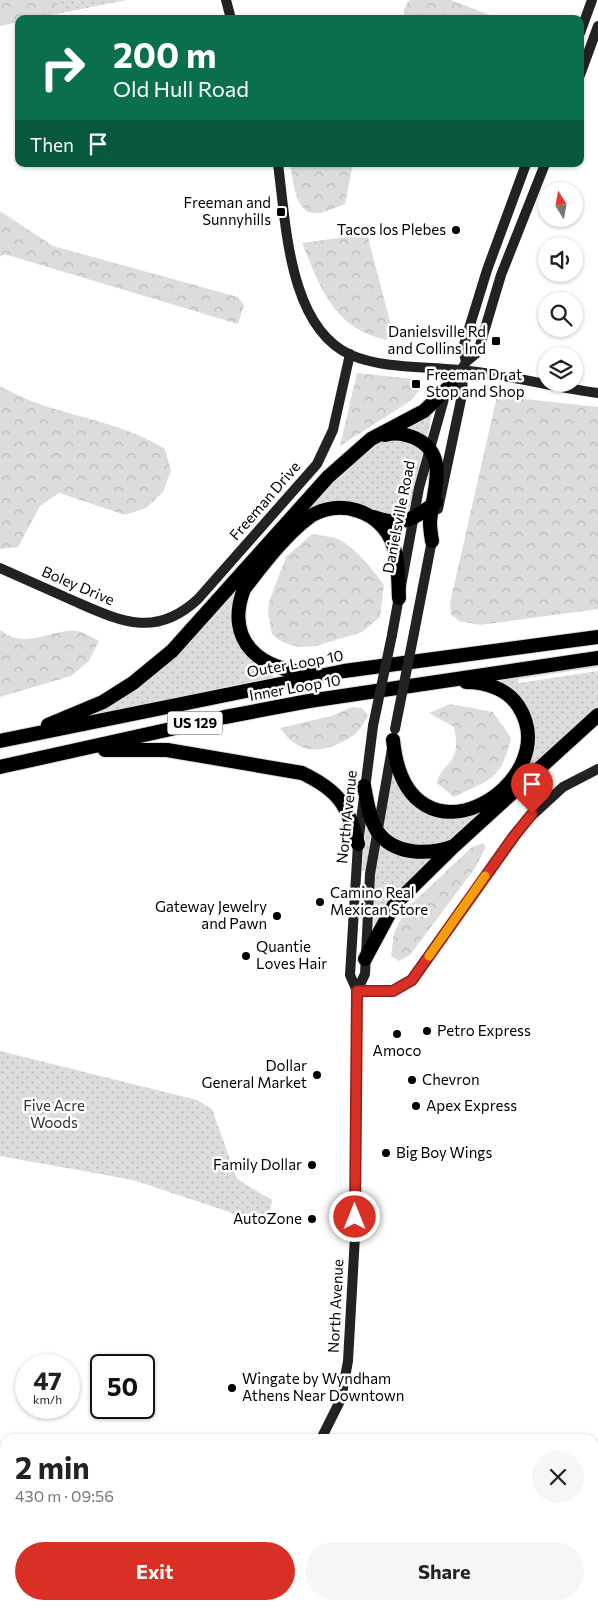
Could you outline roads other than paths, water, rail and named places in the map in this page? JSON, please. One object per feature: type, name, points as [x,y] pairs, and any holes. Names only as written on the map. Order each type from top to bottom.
[{"type":"highway","points":[[4,740],[103,702],[133,683],[172,651],[328,477],[371,439],[424,411],[451,385]]},
{"type":"highway","points":[[371,439],[396,433],[405,434],[420,441],[428,448],[436,460],[438,473],[437,501],[430,522],[432,541]]},
{"type":"highway","points":[[344,671],[294,671],[274,667],[265,662],[250,649],[242,634],[239,619],[240,600],[244,589],[309,518],[324,511],[343,508],[362,511],[388,522],[402,522],[413,518],[437,501]]},
{"type":"highway","points":[[371,516],[384,528],[394,546],[400,598]]},
{"type":"highway","name":"Outer Loop 10","points":[[4,740],[344,671],[598,637]]},
{"type":"highway","name":"Inner Loop 10","points":[[0,766],[225,717],[430,682],[598,658]]},
{"type":"highway","points":[[394,734],[398,770],[402,782],[419,802],[427,807],[446,812],[464,811],[484,803],[502,789],[522,766],[529,740],[528,727],[523,715],[509,696],[488,685],[476,682],[430,682]]},
{"type":"highway","points":[[366,959],[394,906],[454,846],[598,715]]},
{"type":"highway","points":[[23,761],[117,749],[167,750],[291,770],[320,782],[335,794],[349,812],[358,844]]},
{"type":"highway","points":[[364,786],[376,830],[396,845],[414,852],[432,852],[454,846]]},
{"type":"main road","points":[[226,0],[229,15]]},
{"type":"main road","points":[[584,21],[592,0]]},
{"type":"main road","points":[[584,64],[598,26]]},
{"type":"main road","points":[[278,167],[289,242],[298,286],[306,307],[316,324],[338,347],[350,354],[387,364],[464,366],[598,393]]},
{"type":"main road","points":[[437,501],[462,395],[463,348],[487,270],[525,167]]},
{"type":"main road","name":"Danielsville Road","points":[[384,677],[400,598],[413,518],[428,448],[451,385],[464,366],[478,352],[501,276],[544,167]]},
{"type":"main road","name":"Freeman Drive","points":[[145,624],[170,618],[193,603],[318,464],[333,430],[350,354]]},
{"type":"main road","name":"North Avenue","points":[[324,1434],[341,1399],[348,1361],[355,1236],[357,991],[364,974],[366,959],[370,874],[376,830],[432,541]]},
{"type":"main road","name":"Boley Drive","points":[[0,568],[117,619],[145,624]]},
{"type":"main road","name":"North Avenue","points":[[357,991],[350,975],[358,844],[364,786],[384,677]]},
{"type":"main road","points":[[357,991],[393,991],[412,980],[526,821],[558,791],[598,770]]},
{"type":"place","name":"Freeman and Sunnyhills","points":[[281,212]]},
{"type":"place","name":"Tacos los Plebes","points":[[456,230]]},
{"type":"place","name":"Danielsville Rd and Collins Ind","points":[[496,341]]},
{"type":"place","name":"Freeman Dr at Stop and Shop","points":[[416,384]]},
{"type":"place","name":"Camino Real Mexican Store","points":[[320,902]]},
{"type":"place","name":"Gateway Jewelry and Pawn","points":[[277,916]]},
{"type":"place","name":"Quantie Loves Hair","points":[[246,956]]},
{"type":"place","name":"Petro Express","points":[[427,1031]]},
{"type":"place","name":"Amoco","points":[[397,1034]]},
{"type":"place","name":"Dollar General Market","points":[[317,1075]]},
{"type":"place","name":"Chevron","points":[[412,1080]]},
{"type":"place","name":"Apex Express","points":[[416,1106]]},
{"type":"place","name":"Big Boy Wings","points":[[386,1153]]},
{"type":"place","name":"Family Dollar","points":[[312,1165]]},
{"type":"place","name":"AutoZone","points":[[312,1219]]},
{"type":"place","name":"Wingate by Wyndham Athens Near Downtown","points":[[232,1388]]},
{"type":"park label","name":"Five Acre Woods","points":[[54,1114]]}]
